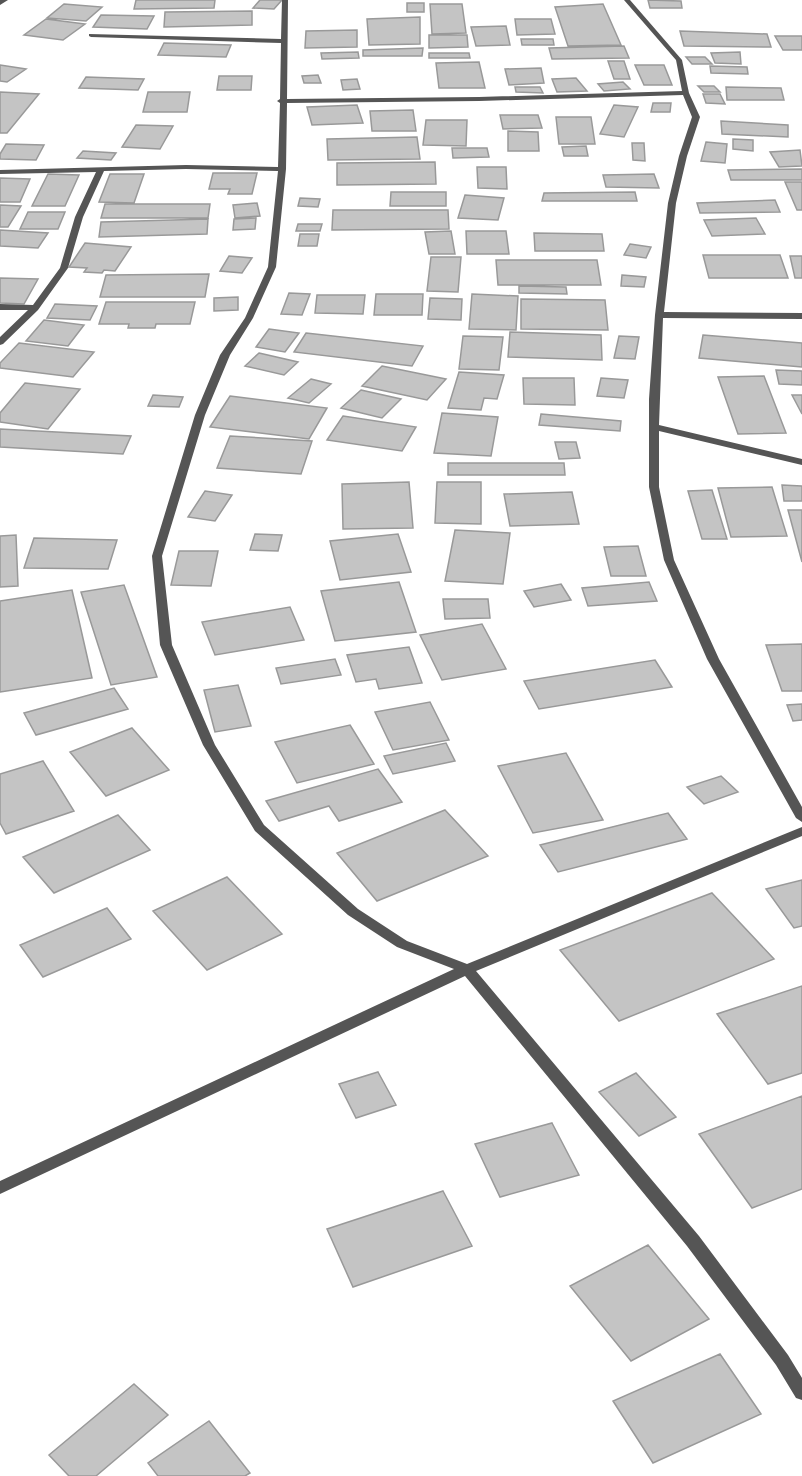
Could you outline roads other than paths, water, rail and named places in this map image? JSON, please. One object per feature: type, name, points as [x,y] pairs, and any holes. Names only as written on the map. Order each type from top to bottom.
[{"type":"street","points":[[0,3],[4,0]]},
{"type":"street","points":[[285,0],[281,100],[282,169],[272,267],[249,318],[225,355],[200,415],[157,556],[166,645],[209,745],[259,828],[353,912],[402,944],[467,969],[693,1241],[782,1360],[802,1393]]},
{"type":"street","points":[[627,0],[679,60],[686,93],[696,117],[683,156],[672,202],[659,315],[654,487],[669,561],[713,659],[802,818]]},
{"type":"street","points":[[91,35],[283,41]]},
{"type":"street","points":[[281,100],[479,99],[686,93]]},
{"type":"street","points":[[0,172],[102,168],[282,169]]},
{"type":"street","points":[[0,342],[35,308],[64,268],[79,217],[102,168]]},
{"type":"street","points":[[0,307],[35,308]]},
{"type":"street","points":[[659,315],[802,316]]},
{"type":"street","points":[[654,427],[802,462]]},
{"type":"street","points":[[0,1188],[467,969],[802,831]]}]
